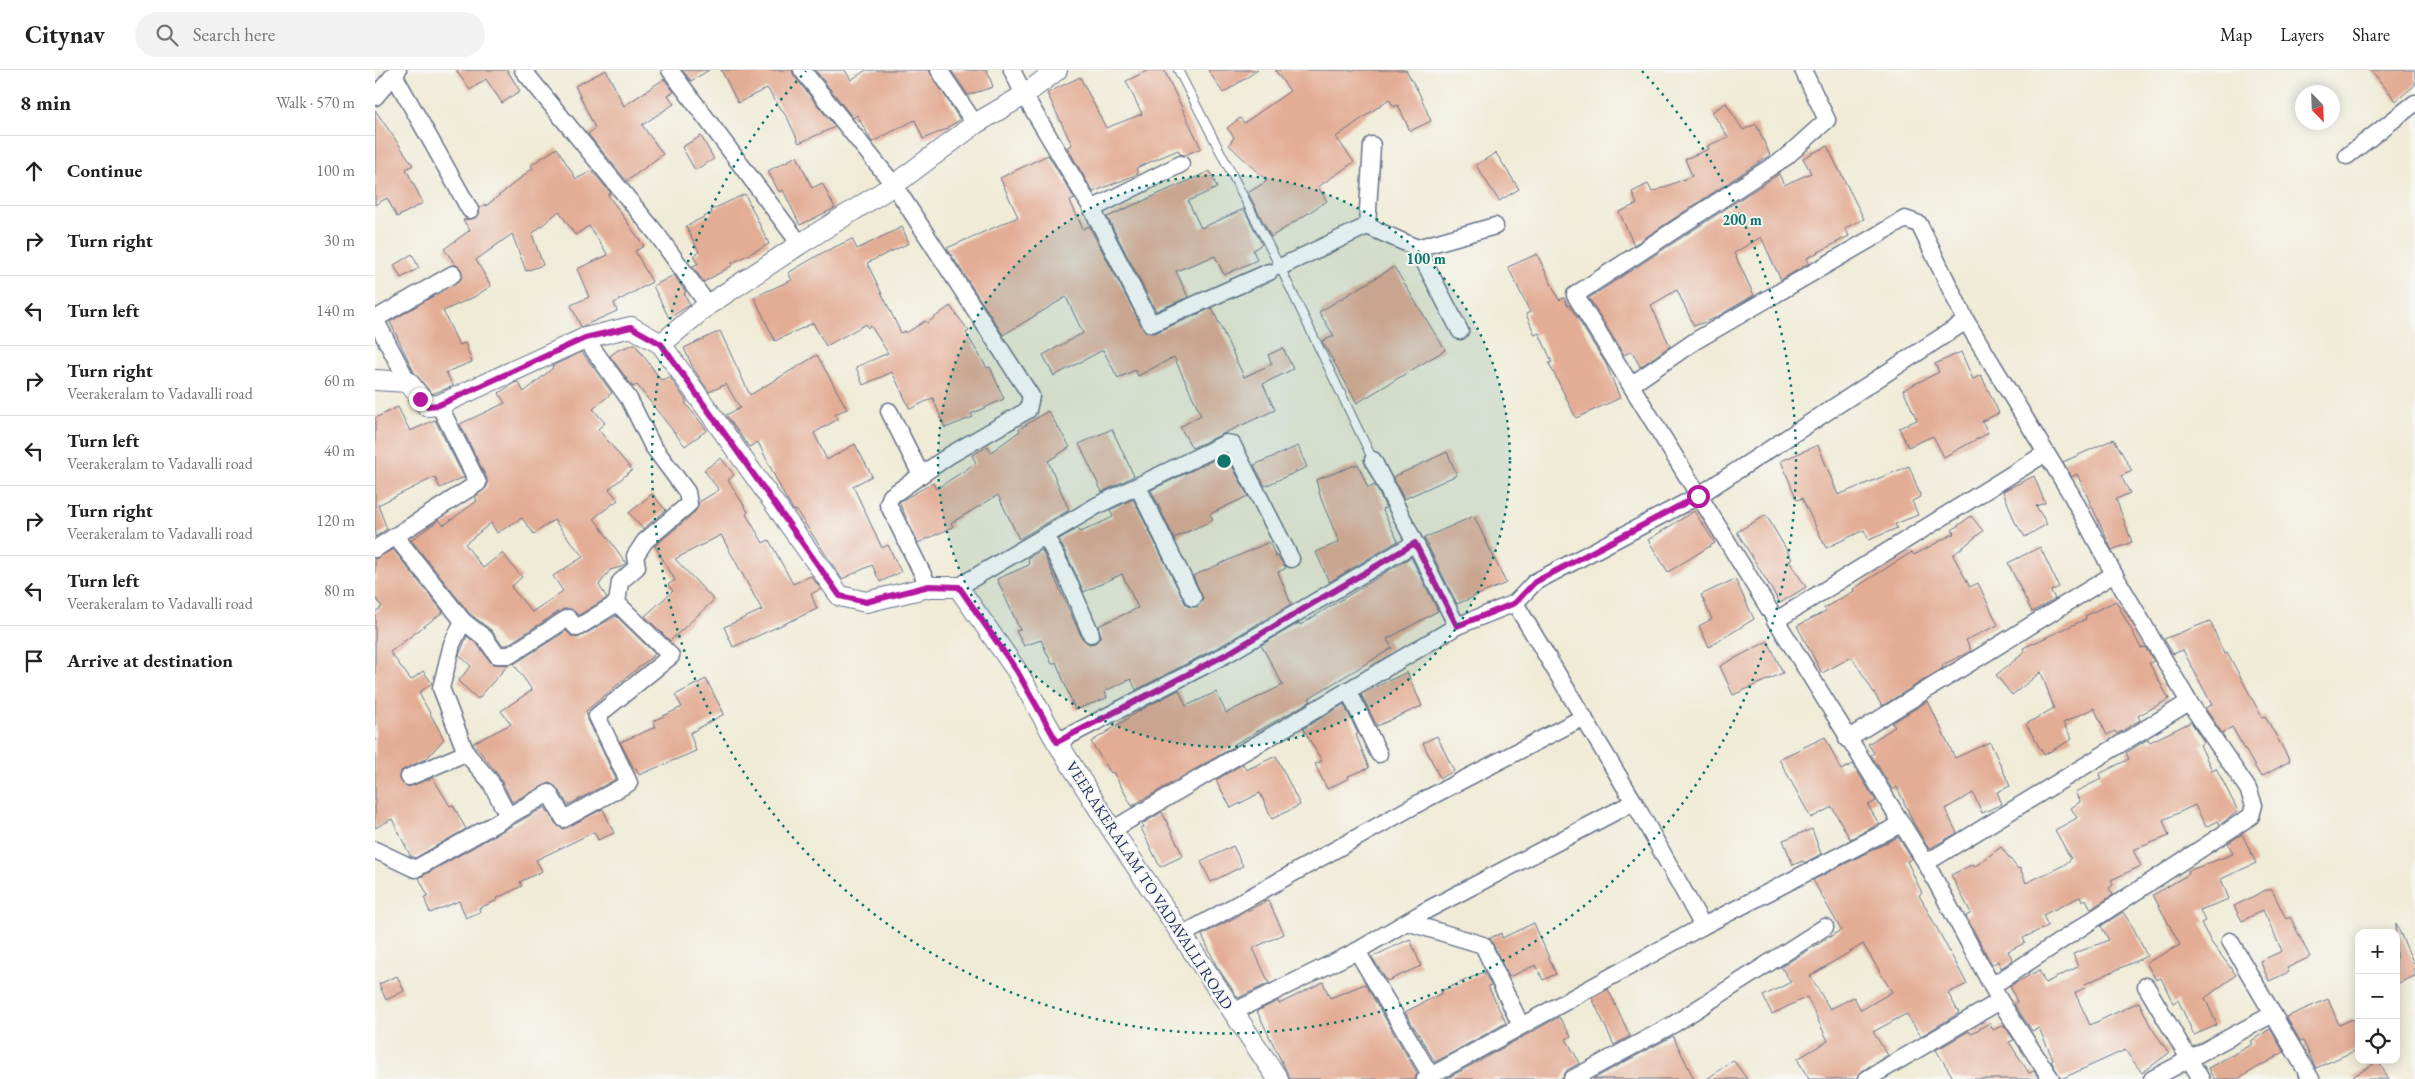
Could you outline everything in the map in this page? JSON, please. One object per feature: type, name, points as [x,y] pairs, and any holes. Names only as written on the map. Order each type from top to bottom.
[{"type":"street","points":[[523,70],[656,233],[708,305]]},
{"type":"street","points":[[671,70],[800,244]]},
{"type":"street","points":[[802,70],[894,185],[1031,396],[1028,410],[950,455],[891,496],[888,504],[929,586]]},
{"type":"street","points":[[939,70],[975,124]]},
{"type":"street","points":[[1012,70],[1024,95],[1092,209],[1151,324],[1274,270],[1367,226],[1417,248],[1460,331]]},
{"type":"street","points":[[661,344],[708,305],[894,185],[975,124],[1024,95],[1057,70]]},
{"type":"street","points":[[1803,70],[1827,120],[1786,157],[1575,295],[1925,863],[2000,1001],[2051,1079]]},
{"type":"street","points":[[375,97],[396,72],[471,210]]},
{"type":"street","points":[[2347,156],[2415,103]]},
{"type":"street","points":[[1367,226],[1372,145]]},
{"type":"street","points":[[1092,209],[1181,164]]},
{"type":"street","points":[[1631,386],[1695,341],[1905,219],[1919,224],[1966,321],[2071,494],[2114,574],[2189,702],[2248,789],[2254,804],[2251,816],[1992,986]]},
{"type":"street","points":[[1417,248],[1495,226]]},
{"type":"street","points":[[453,274],[375,319],[408,382],[427,406],[439,405],[585,338],[631,327],[661,344],[840,596],[866,602],[929,586],[959,587],[1098,505],[1226,443],[1232,444],[1291,560]]},
{"type":"street","points":[[1112,830],[1457,626],[1515,603],[1535,582],[1698,496],[1966,321]]},
{"type":"street","points":[[395,536],[463,621],[485,638],[497,655],[510,655],[568,618],[577,628],[617,602],[620,582],[637,567],[635,556],[645,541],[689,504],[687,492],[652,445],[629,399],[585,338]]},
{"type":"street","points":[[375,380],[408,382]]},
{"type":"street","points":[[375,548],[479,483],[439,405]]},
{"type":"street","points":[[889,411],[921,475]]},
{"type":"street","points":[[1775,621],[2046,453]]},
{"type":"street","points":[[1373,460],[1457,626]]},
{"type":"street","points":[[1138,487],[1193,598]]},
{"type":"street","points":[[1046,536],[1068,580],[1091,634]]},
{"type":"street","points":[[1057,742],[1227,654],[1415,543]]},
{"type":"street","points":[[1847,739],[2114,574]]},
{"type":"street","name":"VEERAKERALAM TO VADAVALLI ROAD","points":[[959,587],[1017,671],[1057,742],[1112,830],[1275,1078]]},
{"type":"street","points":[[375,850],[415,869],[549,793],[564,818],[629,783],[597,716],[671,656],[617,602]]},
{"type":"street","points":[[1515,603],[1634,802],[1703,926]]},
{"type":"street","points":[[463,621],[452,644],[441,688],[466,753],[490,781],[508,816]]},
{"type":"street","points":[[1348,690],[1379,754]]},
{"type":"street","points":[[1925,863],[2189,702]]},
{"type":"street","points":[[1182,935],[1428,798],[1584,717]]},
{"type":"street","points":[[409,777],[466,753]]},
{"type":"street","points":[[1233,1012],[1357,951],[1407,922],[1634,802]]},
{"type":"street","points":[[1357,951],[1428,1077],[1703,926],[1901,824]]},
{"type":"street","points":[[1407,922],[1483,945],[1521,1026]]},
{"type":"street","points":[[1572,1079],[1674,1024],[1825,927]]},
{"type":"street","points":[[2230,942],[2311,1079]]},
{"type":"street","points":[[2146,986],[2201,1079]]},
{"type":"street","points":[[1867,1079],[2000,1001]]},
{"type":"street","points":[[2152,1079],[2273,1014]]},
{"type":"lane","points":[[1178,70],[1274,270],[1373,460]]},
{"type":"building","points":[[456,70],[507,70],[520,91],[502,103],[486,79],[470,90]]},
{"type":"building","points":[[606,70],[624,106],[664,79],[674,92],[668,95],[674,104],[642,125],[663,154],[627,181],[588,134],[595,128],[575,86]]},
{"type":"building","points":[[682,70],[709,70],[691,81]]},
{"type":"building","points":[[721,70],[792,70],[794,76],[835,127],[799,143],[788,119],[767,88],[738,103]]},
{"type":"building","points":[[815,70],[845,70],[851,80],[866,70],[929,70],[960,120],[949,128],[923,139],[915,120],[872,142],[857,115],[853,118]]},
{"type":"building","points":[[951,70],[987,70],[993,87],[968,95]]},
{"type":"building","points":[[1149,70],[1164,70],[1201,148],[1185,155],[1180,154],[1178,150],[1136,168],[1138,174],[1093,192],[1067,147],[1072,145],[1047,93],[1080,77],[1106,128],[1142,114],[1126,81]]},
{"type":"building","points":[[1208,70],[1258,70],[1223,93]]},
{"type":"building","points":[[1275,70],[1406,70],[1419,93],[1431,121],[1410,131],[1398,105],[1394,107],[1389,99],[1336,137],[1354,162],[1318,187],[1327,201],[1271,237],[1248,193],[1267,181],[1229,145],[1234,137],[1227,128],[1240,118],[1244,123],[1290,91]]},
{"type":"building","points":[[2371,70],[2415,70],[2415,85],[2396,101]]},
{"type":"building","points":[[1726,103],[1743,130],[1756,124],[1770,155],[1634,245],[1619,212],[1637,204],[1632,192],[1648,184],[1652,192],[1692,176],[1685,159],[1709,149],[1707,146],[1728,137],[1712,112]]},
{"type":"building","points":[[375,110],[413,165],[406,169],[423,203],[397,217],[387,198],[375,205]]},
{"type":"building","points":[[701,136],[714,159],[695,170],[682,147]]},
{"type":"building","points":[[1827,146],[1864,219],[1845,228],[1849,236],[1807,258],[1809,263],[1781,280],[1761,237],[1734,253],[1754,295],[1715,318],[1694,326],[1677,290],[1651,305],[1670,346],[1640,367],[1632,351],[1624,355],[1589,298],[1779,174],[1784,185],[1811,173],[1803,158]]},
{"type":"building","points":[[557,148],[576,179],[592,171],[611,193],[608,195],[644,246],[635,251],[652,282],[614,303],[617,311],[581,327],[571,305],[589,297],[577,269],[608,255],[589,226],[575,235],[559,211],[532,234],[543,265],[526,271],[512,234],[476,260],[491,286],[474,297],[443,311],[459,345],[465,343],[472,362],[446,372],[453,386],[432,394],[414,372],[390,322],[461,279],[461,269],[444,249],[470,230],[463,220],[475,218],[479,215],[480,208],[485,204],[486,206],[533,168],[531,165]]},
{"type":"building","points":[[1496,153],[1519,189],[1499,201],[1476,165]]},
{"type":"building","points":[[1048,155],[1075,199],[1070,201],[1083,229],[1089,226],[1145,332],[1155,333],[1212,308],[1244,377],[1272,364],[1268,355],[1283,348],[1293,369],[1263,384],[1275,410],[1192,448],[1180,427],[1201,415],[1174,357],[1138,376],[1135,370],[1118,378],[1103,350],[1054,376],[1043,355],[1083,333],[1066,297],[1003,335],[947,248],[1018,217],[1000,178]]},
{"type":"building","points":[[797,156],[812,188],[822,183],[835,208],[800,225],[783,190],[779,192],[768,171]]},
{"type":"building","points":[[1210,171],[1217,188],[1188,201],[1201,228],[1244,209],[1262,244],[1253,250],[1257,260],[1224,275],[1215,256],[1176,271],[1188,297],[1156,311],[1107,217]]},
{"type":"building","points":[[745,194],[769,244],[732,263],[733,265],[704,282],[692,266],[698,264],[693,256],[699,252],[686,226],[712,213],[711,210]]},
{"type":"building","points":[[902,227],[909,243],[867,263],[901,333],[905,331],[906,333],[925,321],[927,323],[950,306],[969,331],[966,333],[987,368],[990,367],[1004,399],[971,414],[973,417],[945,428],[933,398],[910,409],[892,372],[863,385],[856,367],[888,353],[871,326],[868,328],[866,324],[826,346],[813,323],[775,341],[754,297],[792,280],[788,273],[822,253],[852,239],[857,249]]},
{"type":"building","points":[[412,254],[419,268],[401,278],[394,265]]},
{"type":"building","points":[[1537,254],[1559,300],[1564,298],[1606,364],[1620,398],[1576,418],[1549,363],[1552,362],[1539,333],[1535,335],[1526,314],[1530,312],[1508,267]]},
{"type":"building","points":[[1394,267],[1445,350],[1357,403],[1322,341],[1334,336],[1319,312]]},
{"type":"building","points":[[674,275],[686,292],[684,293],[690,305],[669,318],[653,286]]},
{"type":"building","points":[[720,331],[750,395],[817,355],[847,409],[835,414],[838,419],[814,433],[827,460],[855,444],[872,476],[853,486],[882,548],[888,545],[901,572],[880,582],[872,565],[842,579],[796,510],[794,511],[785,497],[758,442],[749,447],[726,415],[740,408],[726,384],[709,392],[693,368],[684,348]]},
{"type":"building","points":[[635,344],[661,380],[670,377],[687,402],[685,403],[707,430],[685,446],[637,385],[633,387],[610,356],[618,350]]},
{"type":"building","points":[[582,352],[612,393],[593,409],[605,423],[598,429],[632,470],[609,489],[618,500],[594,518],[626,563],[621,567],[610,570],[599,585],[607,598],[579,615],[571,609],[563,609],[507,645],[502,645],[491,630],[470,614],[411,540],[439,520],[444,525],[477,501],[475,497],[487,487],[487,479],[460,424],[505,403],[499,393],[514,383],[518,382],[524,392],[553,368],[552,366]],"holes":[[[522,518],[534,534],[554,520],[583,557],[553,576],[563,591],[532,612],[511,587],[522,577],[502,553],[483,568],[465,544],[491,523],[497,533]]]},
{"type":"building","points":[[1961,352],[1973,379],[1981,375],[1999,413],[1982,421],[1988,433],[1944,457],[1933,436],[1908,447],[1899,428],[1917,420],[1903,390],[1939,372],[1935,364]]},
{"type":"building","points":[[398,407],[410,431],[435,420],[465,479],[462,478],[440,488],[435,477],[378,505],[387,529],[375,537],[375,418]]},
{"type":"building","points":[[1048,411],[1070,447],[1048,461],[1069,510],[1019,539],[998,495],[951,523],[953,527],[918,543],[899,502],[933,483],[936,489],[976,463],[972,455],[988,446],[991,452],[1020,431],[1019,429]]},
{"type":"building","points":[[1112,429],[1134,476],[1102,492],[1079,444]]},
{"type":"building","points":[[2114,439],[2132,471],[2121,476],[2130,493],[2116,499],[2132,542],[2112,550],[2077,474],[2072,477],[2063,462]]},
{"type":"building","points":[[1818,445],[1838,495],[1909,466],[1921,497],[1912,501],[1918,515],[1895,524],[1897,528],[1869,540],[1864,530],[1826,548],[1802,498],[1797,500],[1781,461]]},
{"type":"building","points":[[1298,446],[1307,467],[1265,486],[1254,465]]},
{"type":"building","points":[[1447,452],[1457,475],[1404,499],[1393,477]]},
{"type":"building","points":[[1226,454],[1248,496],[1210,514],[1213,520],[1174,538],[1151,490]]},
{"type":"building","points":[[721,458],[734,475],[728,480],[748,512],[746,514],[763,543],[769,540],[793,584],[811,576],[821,589],[811,594],[817,609],[733,647],[724,627],[762,610],[721,535],[675,559],[714,600],[670,641],[645,616],[673,591],[668,585],[675,580],[655,546],[695,512],[699,502],[719,490],[704,470]]},
{"type":"building","points":[[1358,464],[1368,488],[1375,485],[1386,508],[1382,509],[1398,541],[1329,582],[1316,552],[1339,542],[1321,499],[1316,480]]},
{"type":"building","points":[[2034,476],[2045,503],[2036,506],[2047,524],[2025,537],[2015,522],[2003,491]]},
{"type":"building","points":[[652,494],[666,510],[643,529],[629,513]]},
{"type":"building","points":[[1133,499],[1187,606],[1197,607],[1203,599],[1193,576],[1269,542],[1276,557],[1278,556],[1286,568],[1278,572],[1291,604],[1222,645],[1136,690],[1131,679],[1105,691],[1107,698],[1075,710],[1056,662],[1052,664],[1041,640],[1024,646],[1016,631],[1020,630],[997,579],[1029,565],[1028,558],[1042,550],[1082,638],[1089,644],[1095,643],[1101,636],[1098,626],[1138,608],[1122,574],[1084,592],[1059,539],[1077,529],[1081,532],[1113,517],[1110,510]]},
{"type":"building","points":[[1694,511],[1715,543],[1668,572],[1648,540]]},
{"type":"building","points":[[1766,515],[1792,559],[1789,561],[1806,587],[1780,603],[1737,532]]},
{"type":"building","points":[[1474,516],[1506,583],[1457,604],[1424,538]]},
{"type":"building","points":[[1971,516],[1983,531],[1953,555],[1970,587],[1978,583],[1998,625],[1966,640],[1971,651],[1942,665],[1943,668],[1882,706],[1852,657],[1822,673],[1797,626],[1826,611],[1824,608],[1854,591],[1853,589],[1912,552],[1914,555],[1955,533],[1952,530]]},
{"type":"building","points":[[2040,547],[2059,587],[2051,591],[2055,599],[2032,612],[2008,563]]},
{"type":"building","points":[[393,549],[443,612],[390,652],[411,680],[423,671],[432,683],[419,693],[444,739],[427,758],[401,771],[400,780],[408,787],[433,778],[450,806],[453,805],[466,829],[415,858],[410,855],[392,819],[375,828],[375,612],[382,607],[375,597],[375,559]]},
{"type":"building","points":[[1411,557],[1438,611],[1387,639],[1392,648],[1309,698],[1311,701],[1233,745],[1233,747],[1132,806],[1113,772],[1111,773],[1091,742],[1144,708],[1179,690],[1186,706],[1216,692],[1226,713],[1283,685],[1261,645],[1299,623],[1300,625]]},
{"type":"building","points":[[1735,579],[1754,619],[1709,647],[1699,626],[1712,619],[1701,595]]},
{"type":"building","points":[[2116,601],[2141,648],[2145,647],[2154,661],[2149,663],[2169,699],[2138,716],[2140,720],[2117,734],[2115,731],[2107,735],[2094,708],[2063,723],[2072,739],[2044,755],[2026,724],[2054,708],[2041,672],[2012,695],[1996,675],[2025,652],[2023,648],[2086,619],[2085,616]]},
{"type":"building","points":[[616,616],[655,654],[586,711],[588,720],[616,779],[568,805],[557,788],[550,783],[512,802],[499,776],[473,743],[511,724],[501,711],[532,690],[514,664],[566,631],[573,637],[578,638]]},
{"type":"building","points":[[2210,621],[2224,654],[2227,652],[2262,717],[2265,716],[2290,761],[2261,777],[2232,727],[2222,733],[2205,708],[2212,705],[2183,650],[2173,654],[2164,639]]},
{"type":"building","points":[[467,636],[478,645],[492,664],[508,665],[478,699],[458,681],[471,666],[459,655]]},
{"type":"building","points":[[1768,641],[1783,673],[1733,695],[1720,666]]},
{"type":"building","points":[[1407,672],[1422,706],[1377,726],[1361,694]]},
{"type":"building","points":[[706,679],[724,714],[690,733],[696,751],[639,775],[620,742],[656,727],[653,721],[682,707],[675,695]]},
{"type":"building","points":[[1928,701],[1955,758],[1990,742],[2010,786],[1997,792],[2002,804],[1982,813],[1973,793],[1945,809],[1957,833],[1929,849],[1914,824],[1897,787],[1893,790],[1871,755],[1874,753],[1868,744],[1895,727],[1892,723]]},
{"type":"building","points":[[1344,704],[1358,734],[1356,735],[1369,768],[1348,776],[1349,778],[1327,789],[1315,764],[1322,761],[1303,729]]},
{"type":"building","points":[[2191,722],[2204,742],[2200,745],[2212,770],[2216,768],[2238,811],[2220,825],[2218,821],[2206,827],[2195,805],[2163,820],[2169,836],[2133,850],[2141,866],[2111,880],[2113,885],[2109,888],[2113,895],[2091,909],[2086,899],[2082,901],[2080,897],[2043,915],[2048,926],[2023,938],[2025,943],[2008,951],[2013,960],[2001,968],[1998,961],[1992,965],[1966,916],[1971,913],[1951,875],[1973,864],[1974,867],[2001,847],[2018,869],[2020,868],[2026,883],[2064,865],[2071,859],[2055,830],[2077,818],[2071,808],[2080,802],[2075,792],[2101,779],[2099,774],[2129,759],[2126,753],[2148,739],[2150,742]]},
{"type":"building","points":[[1437,736],[1454,771],[1440,778],[1423,743]]},
{"type":"building","points":[[1825,737],[1841,770],[1853,764],[1876,801],[1868,805],[1879,824],[1850,839],[1832,807],[1811,818],[1779,759]]},
{"type":"building","points":[[1276,756],[1300,805],[1272,819],[1260,793],[1231,808],[1216,780],[1243,764],[1246,770]]},
{"type":"building","points":[[545,807],[556,824],[563,829],[603,809],[614,833],[598,840],[594,832],[536,860],[542,871],[520,882],[522,886],[497,898],[498,900],[479,908],[480,912],[466,918],[459,901],[430,913],[424,897],[428,896],[419,878]]},
{"type":"building","points":[[1162,812],[1183,856],[1160,867],[1141,828],[1144,827],[1142,824]]},
{"type":"building","points":[[1812,829],[1821,854],[1804,863],[1803,861],[1793,865],[1783,840]]},
{"type":"building","points":[[2242,834],[2256,863],[2221,879],[2229,899],[2200,910],[2205,921],[2201,923],[2211,942],[2236,975],[2205,998],[2217,1025],[2194,1035],[2178,1000],[2173,1003],[2161,978],[2156,980],[2146,963],[2180,945],[2153,895],[2189,874],[2188,871],[2233,854],[2228,843]]},
{"type":"building","points":[[1898,837],[1912,859],[1907,861],[1922,893],[1919,895],[1967,984],[1948,993],[1959,1013],[1921,1036],[1906,1014],[1873,1032],[1888,1055],[1862,1071],[1857,1079],[1809,1079],[1797,1059],[1828,1041],[1807,997],[1772,1014],[1763,996],[1791,982],[1781,967],[1841,930],[1813,880]],"holes":[[[1863,944],[1892,992],[1861,1010],[1854,997],[1830,1009],[1810,976]]]},
{"type":"building","points":[[1233,846],[1243,866],[1211,882],[1201,862]]},
{"type":"building","points":[[2266,890],[2272,890],[2286,919],[2290,917],[2310,957],[2287,968],[2289,972],[2269,981],[2260,961],[2282,951],[2263,910],[2242,921],[2234,906]]},
{"type":"building","points":[[1268,900],[1284,934],[1253,948],[1269,983],[1238,998],[1216,965],[1202,935]]},
{"type":"building","points":[[2123,912],[2134,929],[2147,956],[2085,984],[2086,987],[2075,993],[2090,1025],[2139,1002],[2151,1027],[2169,1053],[2142,1073],[2125,1050],[2061,1079],[2051,1061],[2053,1059],[2039,1028],[2032,1031],[2014,1004],[2017,1002],[2010,986],[2039,970],[2045,983],[2078,967],[2073,954],[2109,940],[2101,926]]},
{"type":"building","points":[[1534,923],[1556,974],[1543,980],[1536,965],[1509,977],[1490,938],[1501,933],[1502,938]]},
{"type":"building","points":[[2400,933],[2415,966],[2415,976],[2400,982]]},
{"type":"building","points":[[1410,939],[1421,966],[1387,981],[1372,957]]},
{"type":"building","points":[[1484,972],[1491,985],[1488,986],[1506,1023],[1435,1062],[1405,1012],[1442,993],[1441,991]]},
{"type":"building","points":[[397,976],[404,991],[386,1000],[379,984]]},
{"type":"building","points":[[1323,982],[1330,998],[1365,984],[1417,1073],[1415,1079],[1290,1079],[1257,1011],[1278,1001],[1279,1004]]},
{"type":"building","points":[[1608,989],[1630,1036],[1614,1045],[1592,998]]},
{"type":"building","points":[[2328,999],[2339,1025],[2353,1019],[2355,1023],[2355,1051],[2316,1068],[2303,1041],[2301,1042],[2286,1017]]},
{"type":"building","points":[[1559,1017],[1571,1036],[1566,1039],[1580,1063],[1567,1070],[1562,1079],[1446,1079]]},
{"type":"building","points":[[1989,1023],[1993,1030],[2004,1025],[2014,1040],[2009,1042],[2029,1073],[2034,1071],[2039,1079],[1954,1079],[1936,1050],[1969,1031],[1971,1034]]},
{"type":"building","points":[[2270,1029],[2284,1052],[2238,1079],[2214,1079],[2208,1068],[2253,1044],[2251,1041]]},
{"type":"building","points":[[1673,1036],[1694,1079],[1593,1079]]},
{"type":"building","points":[[1733,1060],[1747,1079],[1707,1079]]},
{"type":"building","points":[[2373,1064],[2380,1064],[2389,1079],[2350,1079]]},
{"type":"route","points":[[420,399],[427,406],[439,405],[585,338],[631,327],[661,344],[840,596],[866,602],[929,586],[959,587],[1017,671],[1057,742],[1227,654],[1415,543],[1457,626],[1515,603],[1535,582],[1698,496]]}]
